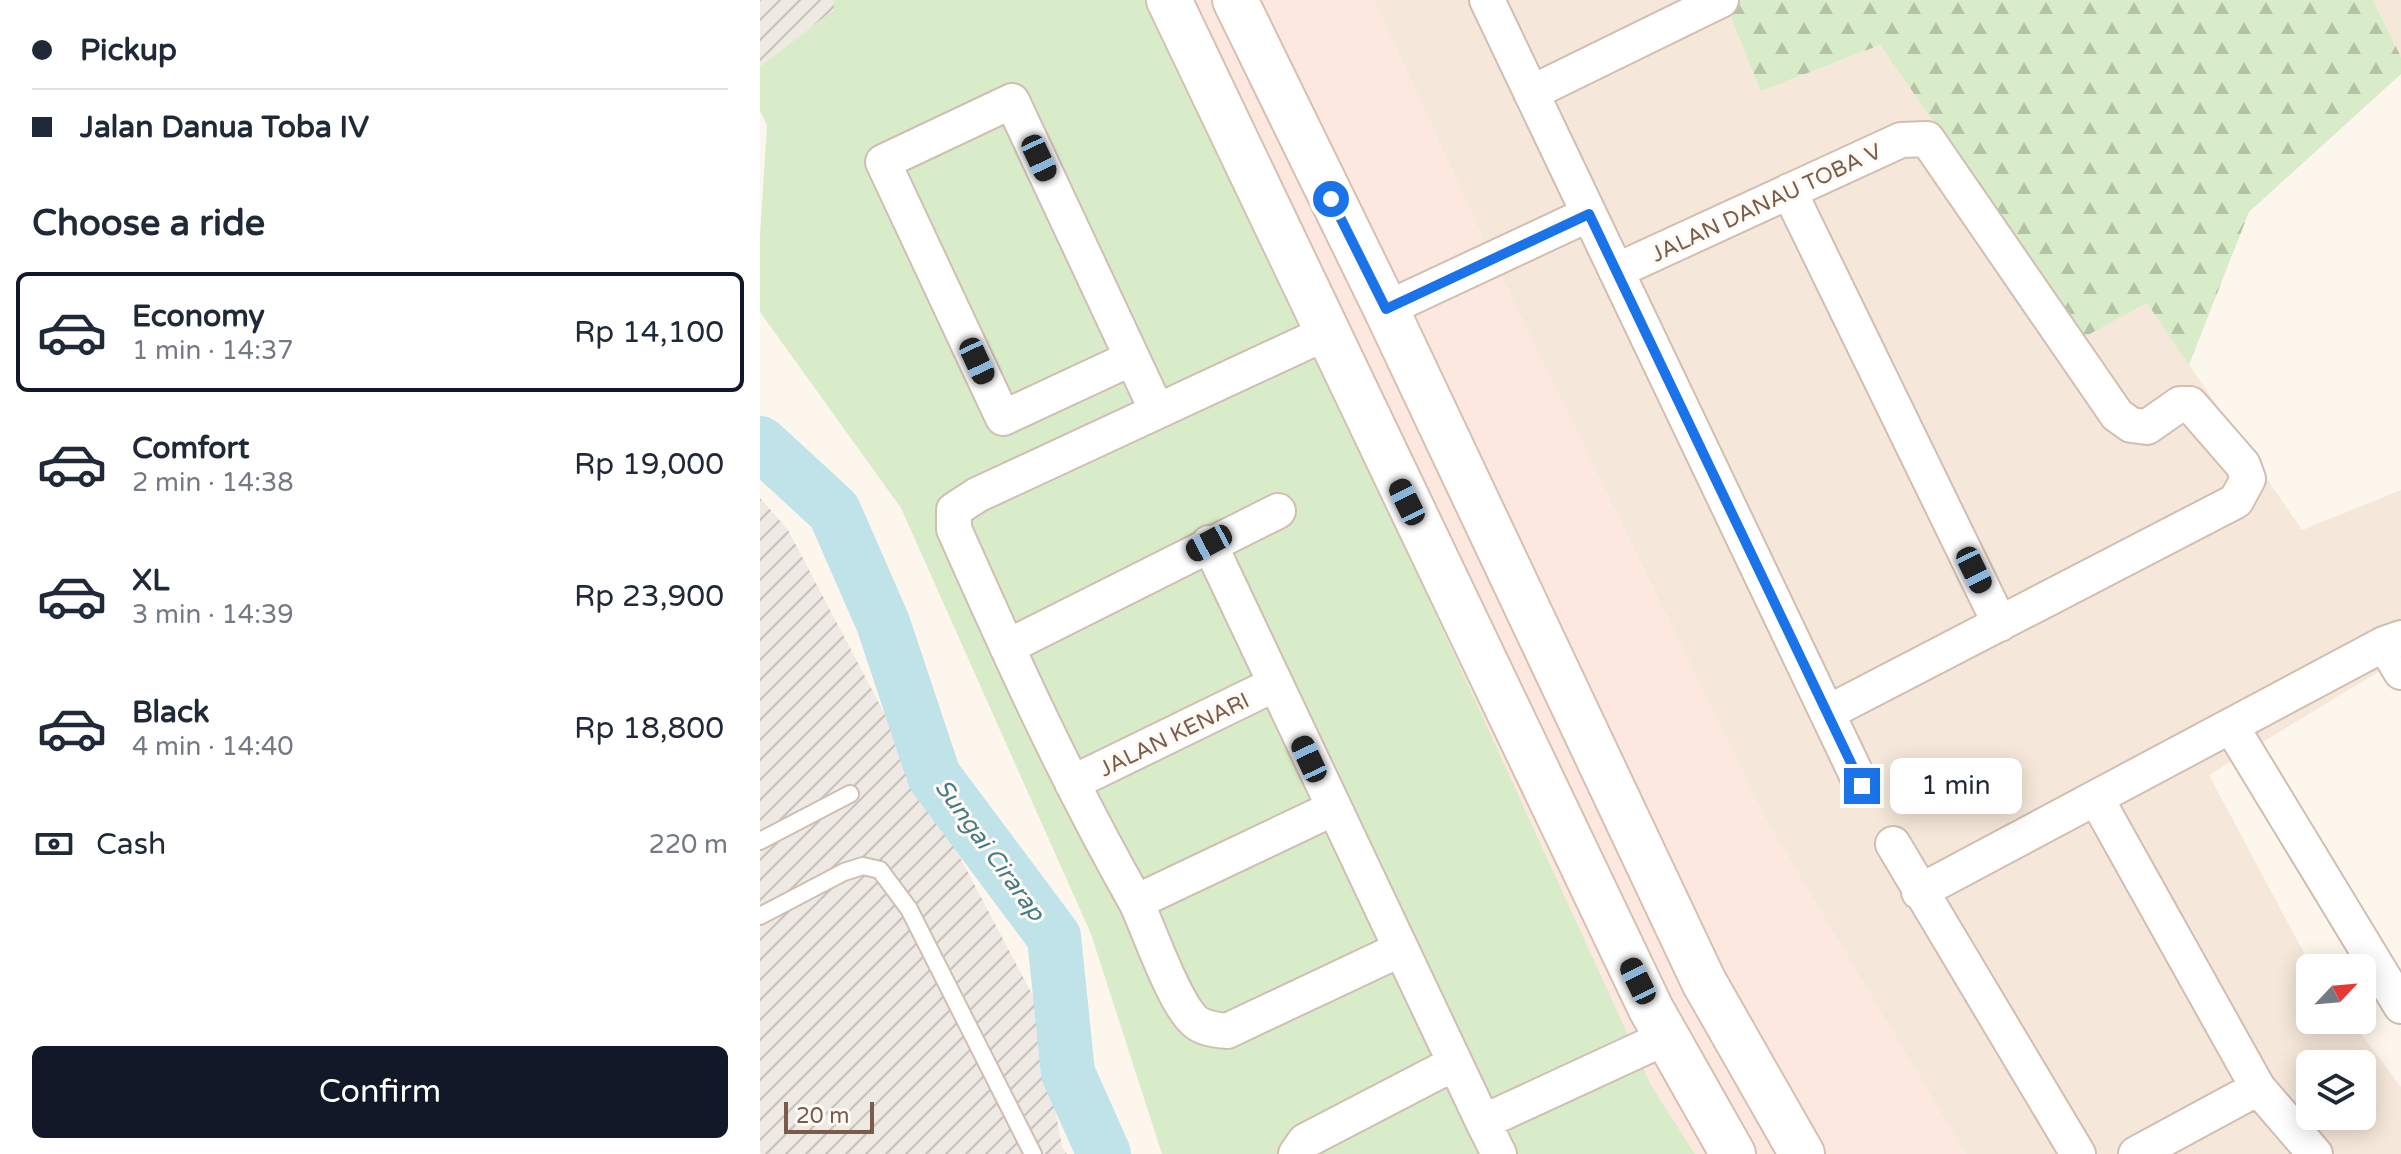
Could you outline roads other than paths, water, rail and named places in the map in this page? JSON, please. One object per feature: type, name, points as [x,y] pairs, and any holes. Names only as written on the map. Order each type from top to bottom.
[{"type":"main road","points":[[1169,0],[1326,333],[1667,1037],[1733,1154]]},
{"type":"main road","points":[[1235,0],[1386,309],[1704,982],[1802,1154]]},
{"type":"main road","points":[[1303,280],[1359,256]]},
{"type":"street","points":[[1487,0],[1862,786]]},
{"type":"street","points":[[1531,93],[1711,3]]},
{"type":"street","points":[[1132,358],[1003,418],[883,162],[1012,101],[1157,411]]},
{"type":"street","name":"JALAN DANAU TOBA V","points":[[1616,271],[1901,140],[1917,137],[1934,145],[2117,415],[2131,425],[2147,427],[2180,404],[2190,404],[2243,465],[2248,479],[2236,501],[2000,624]]},
{"type":"street","points":[[1789,191],[2000,624],[1827,713]]},
{"type":"street","points":[[1386,309],[1589,214]]},
{"type":"street","points":[[1326,333],[977,495],[954,510],[954,529],[1072,783],[1136,902],[1188,1015],[1213,1030],[1227,1031],[1401,949]]},
{"type":"street","points":[[1007,647],[1278,511]]},
{"type":"street","points":[[1209,543],[1332,809],[1499,1154]]},
{"type":"street","points":[[1919,892],[2231,726],[2395,651]]},
{"type":"street","name":"JALAN KENARI","points":[[1072,783],[1275,684]]},
{"type":"street","points":[[2231,726],[2401,1006]]},
{"type":"street","points":[[2096,798],[2258,1088],[2315,1154]]},
{"type":"street","points":[[1136,902],[1332,809]]},
{"type":"street","points":[[1893,844],[2078,1154]]},
{"type":"street","points":[[1483,1122],[1667,1037]]},
{"type":"street","points":[[1296,1154],[1305,1141],[1455,1063]]},
{"type":"street","points":[[2136,1154],[2258,1088]]},
{"type":"lane","points":[[760,841],[850,794]]},
{"type":"lane","points":[[760,916],[844,872],[863,866],[880,870],[909,909],[1033,1154]]},
{"type":"waterway","name":"Sungai Cirarap","points":[[760,443],[834,511],[883,623],[934,776],[1054,937],[1068,1073],[1104,1154]]}]
